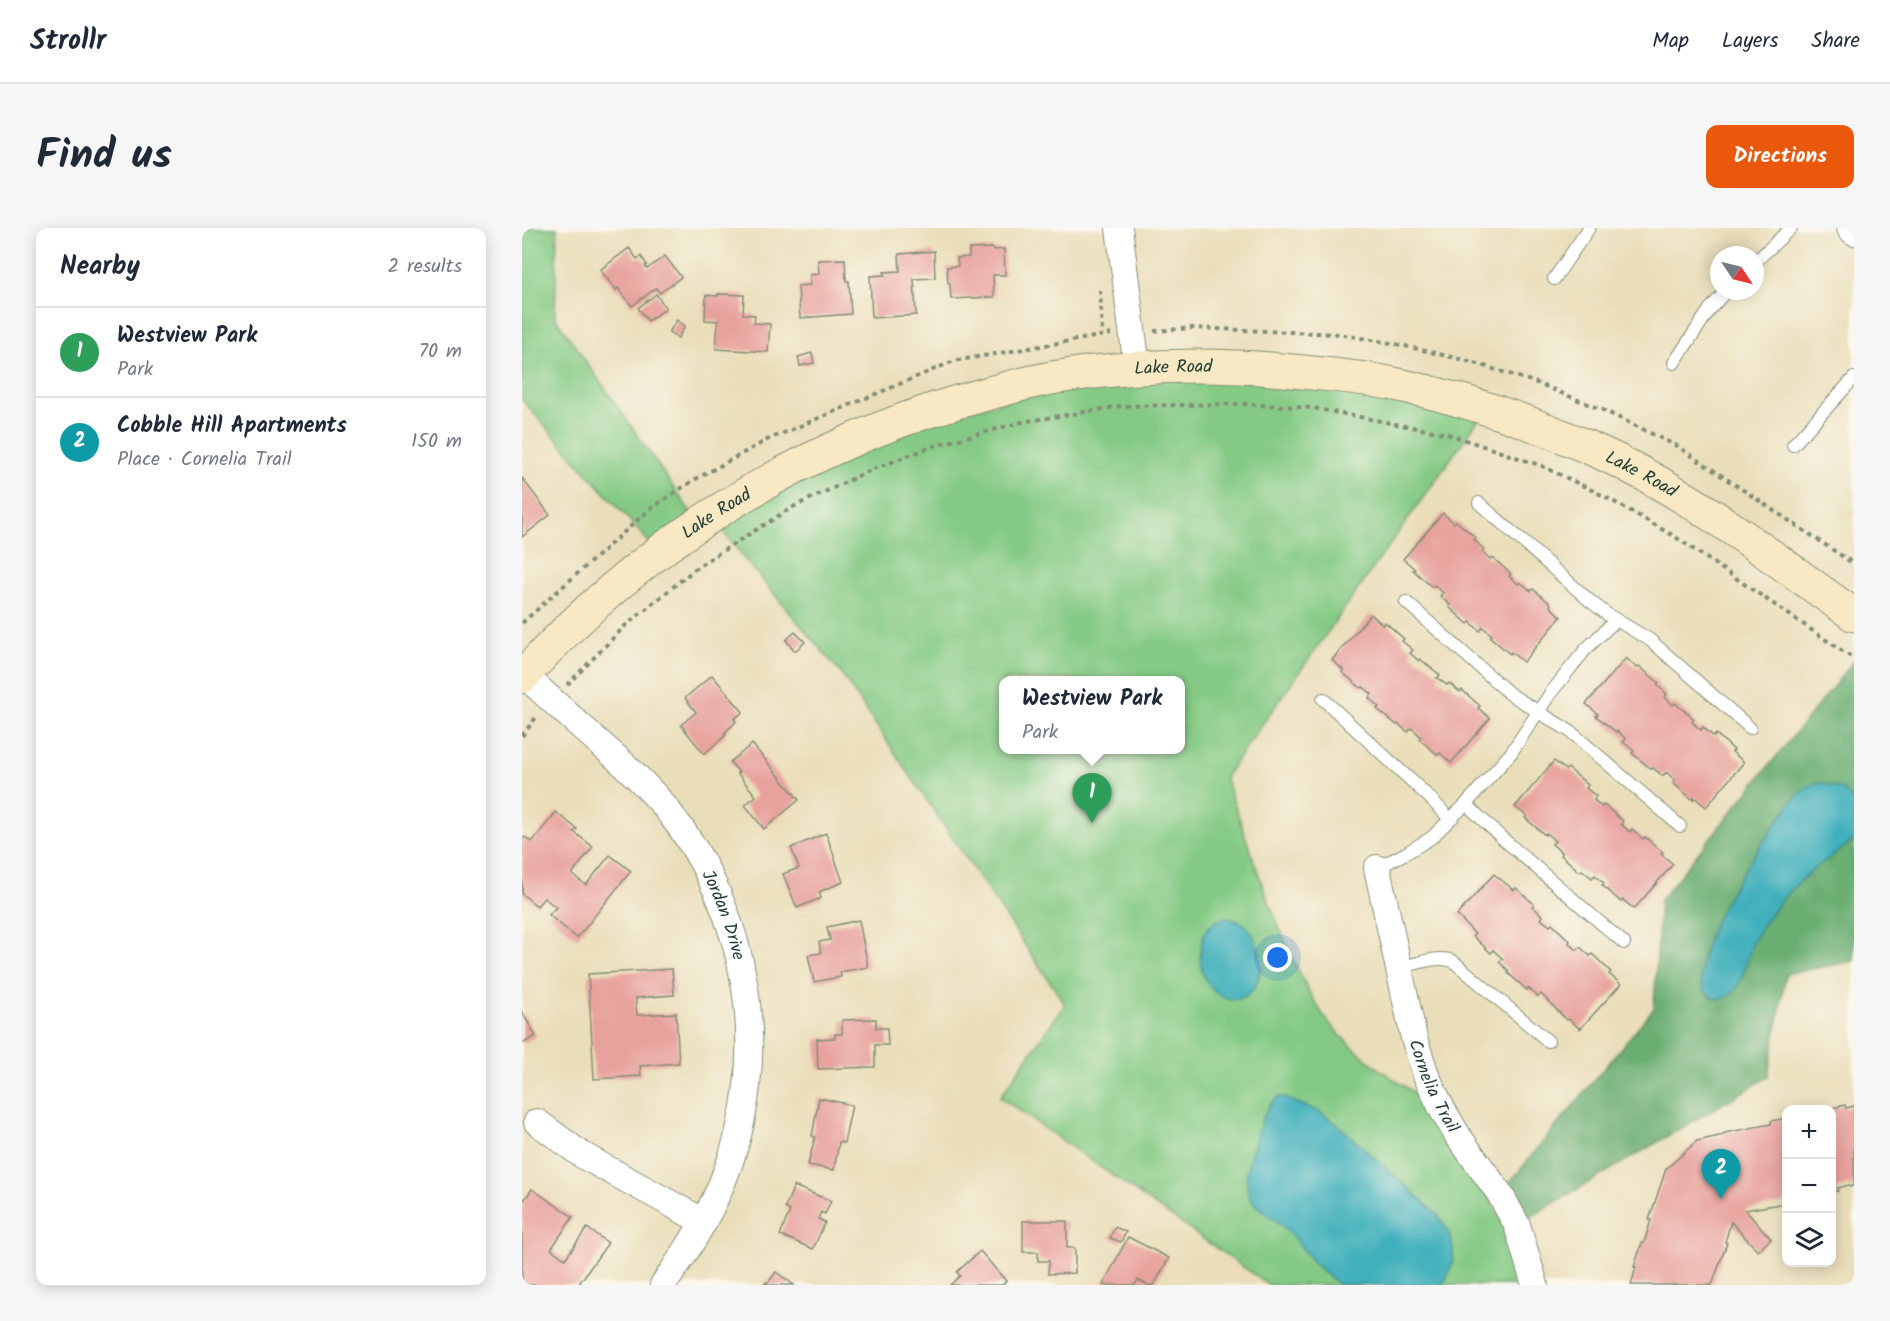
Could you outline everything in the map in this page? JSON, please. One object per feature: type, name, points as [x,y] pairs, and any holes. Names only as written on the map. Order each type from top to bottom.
[{"type":"street","points":[[1119,228],[1137,368]]},
{"type":"street","points":[[1850,228],[1854,232]]},
{"type":"street","name":"Lake Road","points":[[523,675],[585,612],[658,552],[730,502],[795,466],[848,441],[911,416],[982,395],[1056,377],[1137,368],[1257,367],[1330,374],[1396,384],[1461,400],[1526,422],[1593,449],[1661,484],[1719,520],[1854,615]]},
{"type":"street","name":"Jordan Drive","points":[[523,675],[630,770],[666,808],[701,860],[717,890],[728,916],[740,958],[750,1028],[749,1072],[743,1114],[722,1183],[704,1222],[663,1285]]},
{"type":"street","name":"Cornelia Trail","points":[[1377,868],[1414,1038],[1426,1075],[1458,1136],[1500,1194],[1517,1225],[1535,1285]]},
{"type":"street","points":[[537,1122],[588,1159],[704,1222]]},
{"type":"lane","points":[[1554,279],[1589,228]]},
{"type":"lane","points":[[1764,254],[1791,228]]},
{"type":"lane","points":[[1674,363],[1718,300]]},
{"type":"lane","points":[[1793,445],[1854,378]]},
{"type":"lane","points":[[1479,503],[1590,601],[1650,640],[1750,728]]},
{"type":"lane","points":[[1406,602],[1510,694],[1571,732],[1680,826]]},
{"type":"lane","points":[[1377,868],[1431,837],[1466,804],[1500,767],[1576,662],[1616,620]]},
{"type":"lane","points":[[1323,699],[1450,819]]},
{"type":"lane","points":[[1466,804],[1624,943]]},
{"type":"lane","points":[[1399,968],[1436,959],[1454,961],[1548,1041]]},
{"type":"path","points":[[522,623],[650,509],[694,480],[767,440],[954,361],[1102,334],[1193,328],[1338,334],[1401,345],[1472,362],[1537,384],[1605,411],[1677,446],[1854,564]]},
{"type":"path","points":[[566,687],[625,626],[700,565],[791,508],[873,469],[934,446],[1022,422],[1122,406],[1242,404],[1313,408],[1448,434],[1542,466],[1604,496],[1674,536],[1854,658]]},
{"type":"path","points":[[522,736],[536,718]]},
{"type":"green space","points":[[522,228],[557,228],[555,317],[699,524],[658,552],[522,400]]},
{"type":"green space","points":[[1137,368],[1486,409],[1225,777],[1276,919],[1299,973],[1315,1003],[1342,1037],[1368,1060],[1442,1109],[1535,1285],[1269,1285],[1000,1097],[1065,1004],[840,672],[742,556],[711,515],[848,441]]},
{"type":"green space","points":[[1854,661],[1854,961],[1786,974],[1768,1077],[1517,1225],[1500,1194],[1654,1008],[1660,900]]},
{"type":"water","points":[[1822,783],[1843,790],[1854,801],[1853,840],[1806,876],[1777,906],[1754,940],[1742,976],[1732,993],[1721,999],[1710,996],[1702,986],[1702,960],[1707,940],[1726,899],[1792,802],[1809,786]]},
{"type":"water","points":[[1224,918],[1245,925],[1253,935],[1260,953],[1261,966],[1256,985],[1249,994],[1241,998],[1223,997],[1214,991],[1201,968],[1200,959],[1205,933],[1210,925]]},
{"type":"water","points":[[1279,1097],[1320,1112],[1337,1124],[1437,1214],[1448,1231],[1453,1249],[1451,1267],[1442,1285],[1340,1285],[1315,1264],[1284,1227],[1254,1203],[1247,1188],[1248,1165],[1265,1114],[1274,1100]]},
{"type":"building","points":[[629,248],[637,259],[641,256],[647,269],[665,256],[681,277],[660,293],[656,288],[632,306],[600,270]]},
{"type":"building","points":[[993,248],[993,250],[1004,249],[1005,271],[1005,275],[993,275],[994,297],[951,299],[947,267],[958,266],[957,258],[969,257],[969,249]]},
{"type":"building","points":[[934,251],[935,278],[914,279],[916,315],[872,318],[870,276],[900,271],[899,254]]},
{"type":"building","points":[[845,259],[851,314],[800,318],[798,286],[810,285],[810,275],[819,274],[818,260]]},
{"type":"building","points":[[656,294],[666,308],[648,321],[638,308]]},
{"type":"building","points":[[718,294],[744,295],[743,314],[755,315],[754,323],[770,324],[768,352],[716,349],[718,321],[705,320],[706,295],[718,296]]},
{"type":"building","points":[[677,320],[685,326],[678,338],[669,332]]},
{"type":"building","points":[[812,353],[814,363],[800,366],[798,357]]},
{"type":"building","points":[[522,478],[550,515],[522,537]]},
{"type":"building","points":[[1443,513],[1476,538],[1474,540],[1484,549],[1482,552],[1490,559],[1492,557],[1511,574],[1509,576],[1518,584],[1520,582],[1531,591],[1533,589],[1551,604],[1550,606],[1561,617],[1523,662],[1490,637],[1492,635],[1483,627],[1480,631],[1470,622],[1468,624],[1440,596],[1443,593],[1434,585],[1432,587],[1403,559]]},
{"type":"building","points":[[1371,614],[1383,625],[1385,622],[1404,639],[1402,641],[1413,650],[1410,653],[1440,675],[1437,678],[1447,685],[1449,683],[1460,692],[1462,690],[1490,718],[1451,763],[1419,739],[1421,737],[1412,728],[1408,732],[1377,709],[1379,707],[1369,698],[1372,694],[1342,672],[1343,670],[1332,660]]},
{"type":"building","points":[[795,632],[805,642],[795,651],[786,640]]},
{"type":"building","points":[[1626,658],[1659,683],[1657,685],[1667,694],[1665,697],[1694,719],[1692,722],[1701,730],[1703,727],[1714,737],[1716,734],[1744,762],[1706,807],[1694,797],[1693,800],[1673,783],[1675,780],[1666,772],[1663,776],[1632,753],[1634,751],[1623,742],[1626,739],[1596,716],[1598,714],[1586,704]]},
{"type":"building","points":[[712,675],[743,712],[734,719],[736,722],[724,733],[726,735],[704,754],[681,725],[696,712],[685,698]]},
{"type":"building","points":[[752,744],[799,800],[764,829],[745,805],[756,796],[730,762]]},
{"type":"building","points":[[1554,761],[1566,770],[1568,768],[1588,785],[1586,788],[1596,796],[1594,800],[1602,807],[1604,805],[1623,821],[1621,824],[1630,832],[1632,829],[1643,839],[1645,837],[1673,864],[1634,909],[1623,900],[1621,902],[1602,885],[1604,883],[1595,875],[1592,878],[1582,870],[1580,872],[1552,844],[1555,841],[1525,818],[1527,816],[1515,807]]},
{"type":"building","points":[[556,812],[577,829],[574,832],[593,847],[572,874],[578,879],[586,885],[610,855],[631,871],[577,938],[549,915],[556,907],[544,898],[537,906],[522,894],[522,840],[525,837],[532,842]]},
{"type":"building","points":[[826,833],[843,882],[819,892],[821,898],[797,908],[783,874],[799,868],[791,848]]},
{"type":"building","points":[[1494,874],[1514,890],[1516,888],[1534,904],[1532,906],[1543,916],[1541,919],[1550,926],[1552,924],[1577,950],[1580,947],[1590,956],[1592,954],[1621,984],[1580,1029],[1569,1019],[1567,1020],[1541,994],[1538,997],[1528,988],[1527,990],[1508,973],[1509,971],[1499,962],[1503,959],[1493,950],[1491,953],[1473,936],[1475,934],[1457,915]]},
{"type":"building","points":[[859,920],[868,967],[840,972],[841,977],[814,982],[808,955],[821,953],[819,942],[830,940],[827,927]]},
{"type":"building","points":[[672,969],[674,995],[636,998],[636,1006],[637,1015],[676,1013],[679,1063],[640,1066],[641,1076],[594,1079],[588,974]]},
{"type":"building","points":[[522,1012],[536,1036],[522,1044]]},
{"type":"building","points":[[876,1019],[876,1028],[887,1028],[888,1045],[875,1045],[875,1067],[818,1069],[817,1039],[835,1038],[835,1034],[842,1034],[842,1020]]},
{"type":"building","points":[[819,1098],[852,1105],[844,1143],[839,1142],[834,1170],[808,1165],[815,1137],[812,1136]]},
{"type":"building","points":[[1854,1106],[1854,1186],[1837,1188],[1838,1191],[1836,1191],[1836,1159],[1836,1107]]},
{"type":"building","points":[[1782,1119],[1782,1204],[1745,1210],[1771,1239],[1758,1251],[1731,1222],[1725,1242],[1727,1243],[1712,1285],[1631,1285],[1636,1267],[1634,1267],[1642,1243],[1644,1243],[1666,1169],[1697,1141],[1771,1124],[1771,1121]]},
{"type":"building","points":[[794,1186],[831,1201],[825,1214],[821,1212],[818,1219],[825,1222],[813,1249],[780,1235],[790,1211],[785,1208]]},
{"type":"building","points":[[532,1189],[573,1217],[551,1249],[565,1259],[587,1228],[608,1243],[578,1285],[522,1285],[522,1203]]},
{"type":"building","points":[[1023,1221],[1067,1221],[1067,1248],[1075,1248],[1075,1273],[1048,1274],[1049,1261],[1038,1261],[1038,1252],[1023,1252]]},
{"type":"building","points":[[1115,1227],[1126,1232],[1121,1242],[1110,1238]]},
{"type":"building","points":[[1128,1237],[1169,1258],[1154,1285],[1138,1280],[1135,1285],[1103,1285]]},
{"type":"building","points":[[980,1251],[1006,1281],[1002,1285],[950,1285],[960,1276],[957,1272]]},
{"type":"building","points":[[776,1272],[794,1285],[764,1285]]},
{"type":"place","name":"Westview Park","points":[[1092,823]]},
{"type":"place","name":"Cobble Hill Apartments","points":[[1721,1199]]}]
